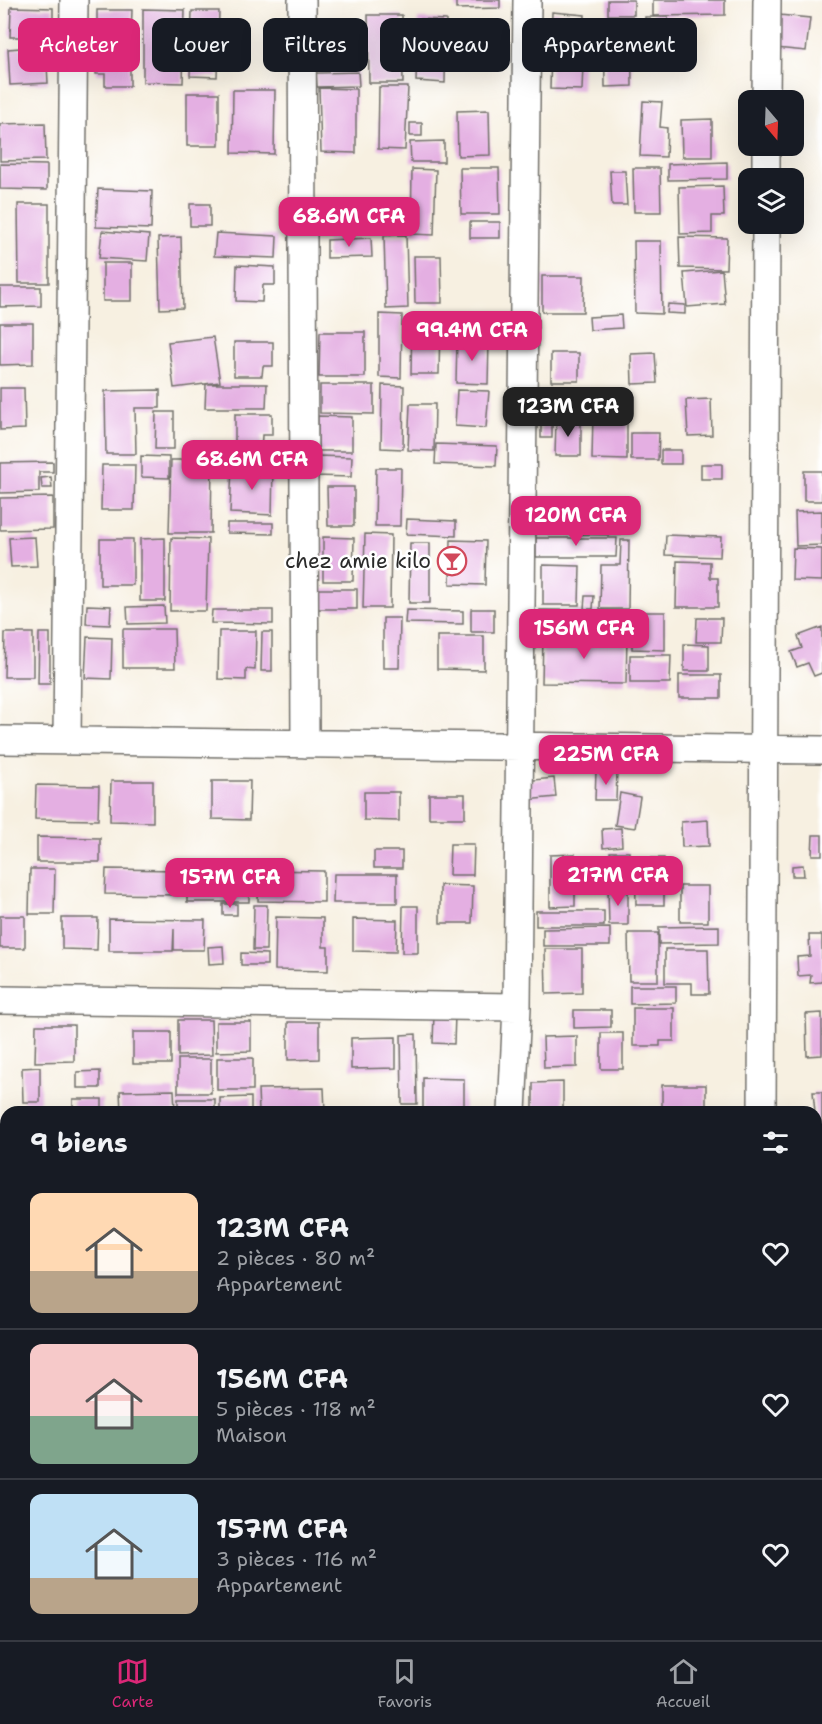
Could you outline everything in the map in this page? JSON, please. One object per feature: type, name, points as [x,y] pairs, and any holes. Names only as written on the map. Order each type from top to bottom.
[{"type":"street","points":[[67,741],[74,0]]},
{"type":"street","points":[[302,0],[306,744]]},
{"type":"street","points":[[512,1106],[517,1007],[527,0]]},
{"type":"street","points":[[766,90],[767,0]]},
{"type":"street","points":[[762,1106],[766,234]]},
{"type":"street","points":[[0,740],[822,750]]},
{"type":"street","points":[[0,1000],[517,1007]]},
{"type":"building","points":[[456,0],[500,0],[500,8],[456,9]]},
{"type":"building","points":[[608,0],[634,0],[634,15],[608,15]]},
{"type":"building","points":[[653,0],[725,0],[725,15],[653,16]]},
{"type":"building","points":[[11,7],[53,8],[53,18],[18,18],[18,37],[10,37]]},
{"type":"building","points":[[143,9],[185,10],[185,18],[152,18],[152,72],[183,72],[183,83],[143,82]]},
{"type":"building","points":[[97,10],[132,10],[132,18],[97,18]]},
{"type":"building","points":[[192,11],[219,11],[219,18],[192,18]]},
{"type":"building","points":[[552,12],[585,15],[585,18],[552,18]]},
{"type":"building","points":[[368,15],[402,15],[402,18],[380,18],[380,72],[403,72],[403,83],[369,83]]},
{"type":"building","points":[[779,15],[810,18],[806,51],[776,48]]},
{"type":"building","points":[[668,17],[668,18],[645,18]]},
{"type":"building","points":[[18,48],[18,72],[47,72],[48,83],[10,85],[8,49]]},
{"type":"building","points":[[96,72],[130,72],[130,86],[105,86],[105,74],[96,74]]},
{"type":"building","points":[[190,72],[217,72],[217,77],[190,76]]},
{"type":"building","points":[[358,72],[359,86],[317,87],[316,73]]},
{"type":"building","points":[[416,72],[445,72],[445,83],[416,81]]},
{"type":"building","points":[[550,72],[583,72],[582,90],[550,89]]},
{"type":"building","points":[[605,72],[632,72],[632,86],[605,87]]},
{"type":"building","points":[[379,87],[408,87],[405,150],[378,149]]},
{"type":"building","points":[[319,88],[356,89],[356,153],[321,152]]},
{"type":"building","points":[[233,90],[275,90],[274,154],[232,153]]},
{"type":"building","points":[[187,93],[219,93],[219,146],[187,146]]},
{"type":"building","points":[[643,101],[662,102],[660,127],[667,128],[666,157],[640,156]]},
{"type":"building","points":[[489,110],[490,155],[458,156],[457,111]]},
{"type":"building","points":[[712,119],[712,157],[682,157],[681,120]]},
{"type":"building","points":[[45,123],[46,160],[0,161],[0,124]]},
{"type":"building","points":[[410,123],[422,123],[422,136],[410,136]]},
{"type":"building","points":[[444,141],[444,162],[411,162],[410,142]]},
{"type":"building","points":[[727,162],[727,179],[668,180],[668,164]]},
{"type":"building","points":[[0,164],[47,165],[47,190],[0,189]]},
{"type":"building","points":[[460,168],[499,168],[500,214],[461,214]]},
{"type":"building","points":[[633,168],[660,168],[661,212],[634,212]]},
{"type":"building","points":[[412,169],[436,170],[434,235],[411,234]]},
{"type":"building","points":[[610,171],[625,171],[627,205],[612,205]]},
{"type":"building","points":[[723,186],[724,216],[712,216],[712,233],[680,234],[679,187]]},
{"type":"building","points":[[98,189],[152,191],[151,229],[96,227]]},
{"type":"building","points":[[385,202],[407,202],[407,216],[385,216]]},
{"type":"building","points":[[18,204],[49,204],[49,283],[19,283]]},
{"type":"building","points":[[190,204],[210,204],[210,226],[190,226]]},
{"type":"building","points":[[384,216],[385,228],[374,228],[373,217]]},
{"type":"building","points":[[470,222],[500,222],[500,238],[470,238]]},
{"type":"building","points":[[102,231],[149,235],[147,261],[99,258]]},
{"type":"building","points":[[216,233],[277,236],[276,258],[214,256]]},
{"type":"building","points":[[406,235],[408,308],[386,309],[384,236]]},
{"type":"building","points":[[181,237],[183,308],[160,309],[158,238]]},
{"type":"building","points":[[679,237],[727,238],[726,269],[680,268]]},
{"type":"building","points":[[371,238],[372,257],[327,258],[327,240]]},
{"type":"building","points":[[634,241],[661,241],[662,314],[635,313]]},
{"type":"building","points":[[414,256],[441,256],[442,303],[415,303]]},
{"type":"building","points":[[103,263],[132,263],[132,301],[103,301]]},
{"type":"building","points":[[237,265],[275,267],[275,285],[263,285],[262,302],[236,301]]},
{"type":"building","points":[[722,270],[725,304],[687,307],[684,273]]},
{"type":"building","points":[[542,276],[584,276],[583,312],[542,312]]},
{"type":"building","points":[[0,287],[41,287],[41,306],[0,307]]},
{"type":"building","points":[[668,304],[685,305],[685,314],[667,313]]},
{"type":"building","points":[[379,314],[402,315],[401,378],[379,377]]},
{"type":"building","points":[[621,315],[622,328],[590,330],[589,317]]},
{"type":"building","points":[[412,319],[440,320],[439,374],[411,374]]},
{"type":"building","points":[[0,323],[33,323],[33,364],[0,365]]},
{"type":"building","points":[[320,332],[365,332],[365,377],[319,377]]},
{"type":"building","points":[[213,337],[220,382],[174,388],[168,342]]},
{"type":"building","points":[[457,340],[489,341],[488,384],[456,383]]},
{"type":"building","points":[[234,342],[273,342],[273,366],[263,366],[262,376],[234,376]]},
{"type":"building","points":[[551,353],[579,353],[579,381],[551,381]]},
{"type":"building","points":[[655,353],[657,383],[632,384],[631,354]]},
{"type":"building","points":[[206,384],[267,384],[266,408],[205,408]]},
{"type":"building","points":[[320,385],[374,385],[374,414],[320,413]]},
{"type":"building","points":[[382,385],[404,386],[403,449],[381,448]]},
{"type":"building","points":[[0,388],[24,388],[25,429],[0,430]]},
{"type":"building","points":[[160,390],[160,408],[135,408],[136,454],[106,454],[105,391]]},
{"type":"building","points":[[457,390],[489,391],[486,428],[455,426]]},
{"type":"building","points":[[711,399],[712,435],[688,436],[686,400]]},
{"type":"building","points":[[410,404],[435,404],[434,451],[408,450]]},
{"type":"building","points":[[156,412],[174,412],[174,449],[155,449]]},
{"type":"building","points":[[235,414],[272,414],[272,435],[262,435],[261,452],[235,452]]},
{"type":"building","points":[[593,414],[627,415],[627,460],[592,459]]},
{"type":"building","points":[[318,416],[352,417],[352,451],[318,451]]},
{"type":"building","points":[[556,419],[581,420],[581,456],[555,456]]},
{"type":"building","points":[[541,423],[552,424],[552,438],[541,438]]},
{"type":"building","points":[[631,433],[659,433],[658,460],[631,460]]},
{"type":"building","points":[[436,444],[497,446],[496,466],[435,464]]},
{"type":"building","points":[[661,450],[681,450],[681,464],[661,464]]},
{"type":"building","points":[[141,456],[169,457],[169,478],[141,477]]},
{"type":"building","points":[[316,456],[352,457],[351,477],[315,476]]},
{"type":"building","points":[[171,460],[212,460],[211,533],[169,533]]},
{"type":"building","points":[[53,462],[53,472],[39,472],[39,492],[0,493],[0,463]]},
{"type":"building","points":[[701,464],[722,464],[722,479],[701,479]]},
{"type":"building","points":[[102,465],[135,465],[134,510],[101,510]]},
{"type":"building","points":[[232,466],[273,468],[272,515],[230,513]]},
{"type":"building","points":[[376,468],[401,468],[400,526],[375,526]]},
{"type":"building","points":[[804,471],[822,471],[822,501],[804,501]]},
{"type":"building","points":[[51,477],[52,488],[42,488],[41,478]]},
{"type":"building","points":[[327,487],[354,487],[354,526],[328,526]]},
{"type":"building","points":[[53,497],[53,529],[0,530],[0,498]]},
{"type":"building","points":[[822,511],[822,545],[796,546],[795,512]]},
{"type":"building","points":[[548,517],[621,518],[621,535],[548,534]]},
{"type":"building","points":[[407,519],[456,521],[456,536],[406,534]]},
{"type":"building","points":[[227,523],[273,523],[273,534],[227,533]]},
{"type":"building","points":[[365,534],[391,535],[390,608],[363,608]]},
{"type":"building","points":[[666,535],[721,537],[720,557],[665,555]]},
{"type":"building","points":[[35,537],[37,566],[11,567],[9,538]]},
{"type":"building","points":[[323,537],[354,538],[353,581],[323,581]]},
{"type":"building","points":[[165,538],[165,601],[140,601],[140,539]]},
{"type":"building","points":[[171,538],[208,539],[206,611],[170,611]]},
{"type":"building","points":[[536,538],[617,538],[616,557],[536,557]]},
{"type":"building","points":[[100,539],[133,539],[133,585],[100,585]]},
{"type":"building","points":[[451,540],[486,541],[485,585],[450,584]]},
{"type":"building","points":[[621,540],[629,540],[628,609],[600,609],[601,565],[620,565]]},
{"type":"building","points":[[410,543],[430,543],[430,603],[409,603]]},
{"type":"building","points":[[793,548],[822,549],[822,581],[792,580]]},
{"type":"building","points":[[677,561],[710,562],[710,578],[718,578],[718,607],[676,607]]},
{"type":"building","points":[[543,565],[580,566],[579,605],[543,605]]},
{"type":"building","points":[[314,589],[357,589],[357,609],[314,609]]},
{"type":"building","points":[[585,596],[594,596],[593,609],[584,609]]},
{"type":"building","points":[[87,605],[111,606],[110,625],[86,624]]},
{"type":"building","points":[[164,606],[165,623],[128,624],[127,607]]},
{"type":"building","points":[[471,609],[494,609],[494,632],[471,632]]},
{"type":"building","points":[[212,610],[273,610],[273,624],[211,623]]},
{"type":"building","points":[[406,610],[463,611],[463,624],[405,623]]},
{"type":"building","points":[[540,610],[628,611],[627,630],[539,629]]},
{"type":"building","points":[[632,612],[665,612],[665,650],[632,649]]},
{"type":"building","points":[[383,618],[400,618],[399,668],[383,668]]},
{"type":"building","points":[[697,618],[722,618],[721,642],[696,642]]},
{"type":"building","points":[[822,627],[822,673],[814,676],[808,663],[797,667],[791,652],[802,648],[798,636]]},
{"type":"building","points":[[123,629],[174,629],[175,668],[123,668]]},
{"type":"building","points":[[219,631],[256,631],[255,670],[246,669],[246,680],[218,679]]},
{"type":"building","points":[[262,632],[272,632],[272,671],[261,671]]},
{"type":"building","points":[[5,633],[33,633],[33,677],[4,677]]},
{"type":"building","points":[[39,633],[50,633],[50,684],[38,684]]},
{"type":"building","points":[[437,636],[484,636],[484,670],[437,669]]},
{"type":"building","points":[[543,636],[627,637],[626,684],[542,683]]},
{"type":"building","points":[[87,637],[112,638],[111,679],[85,678]]},
{"type":"building","points":[[684,644],[709,645],[709,671],[684,671]]},
{"type":"building","points":[[630,655],[671,655],[670,683],[630,683]]},
{"type":"building","points":[[679,675],[721,675],[721,698],[679,698]]},
{"type":"building","points":[[596,771],[617,771],[616,800],[595,800]]},
{"type":"building","points":[[554,778],[556,797],[526,800],[524,781]]},
{"type":"building","points":[[111,781],[153,781],[153,822],[110,821]]},
{"type":"building","points":[[212,781],[250,781],[249,820],[212,819]]},
{"type":"building","points":[[36,785],[99,786],[98,820],[35,819]]},
{"type":"building","points":[[364,792],[399,792],[399,821],[364,820]]},
{"type":"building","points":[[620,793],[640,797],[635,828],[615,825]]},
{"type":"building","points":[[429,794],[465,794],[465,818],[429,818]]},
{"type":"building","points":[[708,820],[709,846],[682,847],[681,822]]},
{"type":"building","points":[[621,828],[622,846],[603,848],[602,829]]},
{"type":"building","points":[[813,835],[822,835],[822,855],[812,855]]},
{"type":"building","points":[[37,837],[100,838],[100,862],[37,862]]},
{"type":"building","points":[[450,844],[474,844],[473,875],[449,875]]},
{"type":"building","points":[[374,851],[402,851],[402,868],[374,868]]},
{"type":"building","points":[[610,852],[629,852],[629,885],[611,886]]},
{"type":"building","points":[[575,854],[575,906],[550,907],[550,855]]},
{"type":"building","points":[[635,858],[664,858],[664,905],[636,905]]},
{"type":"building","points":[[803,865],[804,876],[792,876],[792,866]]},
{"type":"building","points":[[30,869],[55,869],[54,914],[29,914]]},
{"type":"building","points":[[106,869],[180,870],[179,895],[105,894]]},
{"type":"building","points":[[259,870],[324,871],[324,902],[258,901]]},
{"type":"building","points":[[334,874],[397,874],[397,903],[333,903]]},
{"type":"building","points":[[187,876],[249,876],[249,902],[187,902]]},
{"type":"building","points":[[440,885],[473,886],[472,923],[440,923]]},
{"type":"building","points":[[680,886],[708,886],[708,922],[680,922]]},
{"type":"building","points":[[608,889],[628,889],[628,925],[609,925]]},
{"type":"building","points":[[223,904],[237,904],[237,915],[223,915]]},
{"type":"building","points":[[254,905],[267,905],[266,950],[253,950]]},
{"type":"building","points":[[403,906],[418,906],[418,953],[402,953]]},
{"type":"building","points":[[536,911],[604,911],[604,926],[536,926]]},
{"type":"building","points":[[0,916],[25,916],[25,948],[0,948]]},
{"type":"building","points":[[276,917],[323,918],[323,947],[328,947],[328,971],[275,970]]},
{"type":"building","points":[[62,918],[98,918],[97,950],[62,949]]},
{"type":"building","points":[[109,919],[205,920],[204,950],[174,950],[174,929],[173,951],[109,951]]},
{"type":"building","points":[[353,919],[397,920],[396,952],[353,951]]},
{"type":"building","points":[[719,926],[719,943],[659,944],[659,927]]},
{"type":"building","points":[[610,928],[610,946],[543,946],[543,929]]},
{"type":"building","points":[[628,933],[658,933],[658,981],[629,981]]},
{"type":"building","points":[[809,935],[822,935],[822,982],[810,983],[811,975],[798,976],[797,957],[810,956]]},
{"type":"building","points":[[223,946],[224,963],[209,964],[208,947]]},
{"type":"building","points":[[545,949],[582,949],[582,993],[546,994]]},
{"type":"building","points":[[665,949],[708,949],[709,994],[692,994],[692,983],[665,983]]},
{"type":"building","points":[[241,953],[267,954],[267,965],[241,965]]},
{"type":"building","points":[[630,986],[676,986],[676,1003],[630,1004]]},
{"type":"building","points":[[633,1008],[674,1008],[674,1041],[660,1041],[660,1046],[633,1046]]},
{"type":"building","points":[[574,1010],[611,1010],[611,1027],[574,1028]]},
{"type":"building","points":[[822,1013],[822,1055],[807,1056],[806,1014]]},
{"type":"building","points":[[434,1014],[455,1015],[454,1044],[433,1043]]},
{"type":"building","points":[[178,1020],[211,1020],[212,1055],[178,1056]]},
{"type":"building","points":[[216,1022],[251,1022],[251,1051],[216,1052]]},
{"type":"building","points":[[288,1022],[319,1022],[319,1059],[288,1060]]},
{"type":"building","points":[[36,1025],[74,1025],[74,1061],[35,1062]]},
{"type":"building","points":[[133,1032],[171,1032],[171,1064],[133,1064]]},
{"type":"building","points":[[601,1033],[623,1033],[623,1069],[601,1069]]},
{"type":"building","points":[[416,1034],[417,1104],[402,1104],[401,1035]]},
{"type":"building","points":[[577,1036],[577,1067],[544,1068],[543,1037]]},
{"type":"building","points":[[396,1037],[396,1068],[351,1069],[351,1038]]},
{"type":"building","points":[[217,1058],[253,1058],[253,1090],[217,1090]]},
{"type":"building","points":[[178,1059],[211,1059],[211,1093],[178,1093]]},
{"type":"building","points":[[40,1067],[40,1102],[23,1102],[22,1068]]},
{"type":"building","points":[[100,1071],[100,1088],[77,1088],[77,1072]]},
{"type":"building","points":[[423,1078],[464,1079],[464,1106],[423,1106]]},
{"type":"building","points":[[563,1082],[563,1106],[533,1106],[533,1083]]},
{"type":"building","points":[[662,1085],[706,1085],[706,1106],[662,1106]]},
{"type":"building","points":[[324,1088],[325,1106],[259,1106],[258,1089]]},
{"type":"building","points":[[174,1090],[175,1106],[121,1106],[120,1091]]},
{"type":"building","points":[[813,1092],[822,1092],[822,1106],[814,1106]]},
{"type":"building","points":[[251,1097],[251,1106],[220,1106],[220,1098]]},
{"type":"building","points":[[73,1099],[102,1099],[102,1106],[73,1106]]},
{"type":"building","points":[[178,1099],[215,1099],[215,1106],[178,1106]]},
{"type":"place","name":"chez amie kilo","points":[[452,561]]}]
